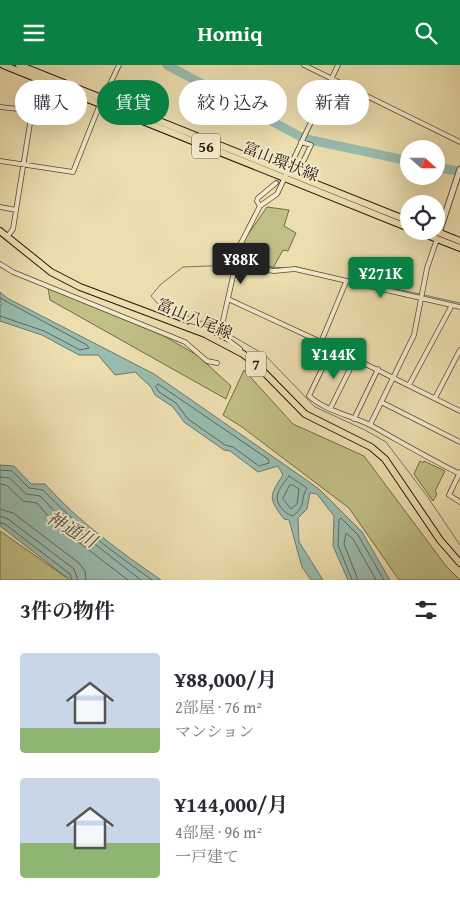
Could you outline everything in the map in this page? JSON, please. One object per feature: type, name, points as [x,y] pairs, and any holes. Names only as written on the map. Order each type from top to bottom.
[{"type":"main road","name":"富山環状線","points":[[3,65],[40,80]]},
{"type":"main road","name":"富山環状線","points":[[19,65],[97,99]]},
{"type":"main road","name":"富山環状線","points":[[162,125],[286,175],[400,224]]},
{"type":"main road","name":"富山環状線","points":[[286,175],[400,218]]},
{"type":"main road","name":"富山八尾線","points":[[0,231],[51,272],[217,340],[243,354],[256,364],[305,414],[371,447],[385,459],[440,540],[460,563]]},
{"type":"main road","points":[[445,236],[460,241]]},
{"type":"main road","points":[[445,239],[460,248]]},
{"type":"street","points":[[112,80],[119,65]]},
{"type":"street","points":[[304,65],[460,142]]},
{"type":"street","points":[[220,335],[240,245],[260,206],[277,194],[338,65]]},
{"type":"street","points":[[0,107],[15,109]]},
{"type":"street","points":[[0,161],[24,163],[73,172],[97,113]]},
{"type":"street","points":[[7,237],[13,229],[30,125]]},
{"type":"street","points":[[294,169],[304,160],[311,145],[301,142]]},
{"type":"street","points":[[445,211],[460,169]]},
{"type":"street","points":[[260,206],[257,201],[258,198],[276,183]]},
{"type":"street","points":[[0,207],[16,210]]},
{"type":"street","points":[[370,425],[414,335],[435,240]]},
{"type":"street","points":[[0,264],[38,282],[184,341],[207,361],[217,363]]},
{"type":"street","points":[[237,265],[274,271],[295,269],[460,307]]},
{"type":"street","points":[[320,341],[346,282]]},
{"type":"street","points":[[228,299],[320,341],[460,411]]},
{"type":"street","points":[[409,385],[452,305]]},
{"type":"street","points":[[169,321],[182,323],[220,335],[256,364]]},
{"type":"street","points":[[332,348],[309,396],[317,403],[370,425],[409,449],[460,473],[449,495],[460,502]]},
{"type":"street","points":[[435,398],[460,350]]},
{"type":"street","points":[[330,409],[355,359]]},
{"type":"street","points":[[354,419],[378,369]]},
{"type":"street","points":[[381,402],[460,442]]},
{"type":"shaded area","points":[[267,207],[289,210],[284,226],[296,233],[288,251],[283,250],[273,268],[239,265],[242,243]]},
{"type":"shaded area","points":[[48,288],[162,335],[197,355],[231,386],[226,399],[50,300]]},
{"type":"shaded area","points":[[244,370],[293,424],[364,456],[446,566],[460,580],[399,580],[349,508],[242,427],[223,415]]},
{"type":"shaded area","points":[[420,461],[445,471],[435,491],[437,494],[433,501],[414,474]]},
{"type":"shaded area","points":[[0,531],[70,580],[0,580]]},
{"type":"water","points":[[0,292],[7,298],[154,374],[320,490],[362,532],[390,580],[348,580],[333,546],[334,516],[317,494],[310,493],[307,509],[298,518],[299,542],[323,580],[311,580],[302,567],[289,520],[284,519],[273,501],[273,493],[283,475],[278,466],[258,472],[230,451],[224,450],[184,422],[173,407],[155,395],[151,387],[135,372],[115,375],[98,355],[79,355],[42,335],[0,321],[0,305],[2,305]]},
{"type":"water","name":"神通川","points":[[0,465],[14,466],[31,484],[45,484],[100,535],[161,580],[70,580],[0,526]]},
{"type":"waterway","points":[[167,65],[301,137]]},
{"type":"waterway","points":[[306,139],[400,159]]},
{"type":"waterway","points":[[445,169],[457,171]]},
{"type":"waterway","points":[[237,264],[285,268]]},
{"type":"waterway","points":[[218,328],[158,304],[151,296],[160,285],[183,267],[233,265]]},
{"type":"waterway","points":[[289,268],[297,267],[324,274]]},
{"type":"waterway","points":[[358,281],[420,294]]},
{"type":"waterway","points":[[424,295],[460,303]]},
{"type":"waterway","points":[[224,331],[265,355],[315,407],[386,442],[427,496],[460,545]]},
{"type":"tunnel","points":[[276,183],[294,169]]}]
